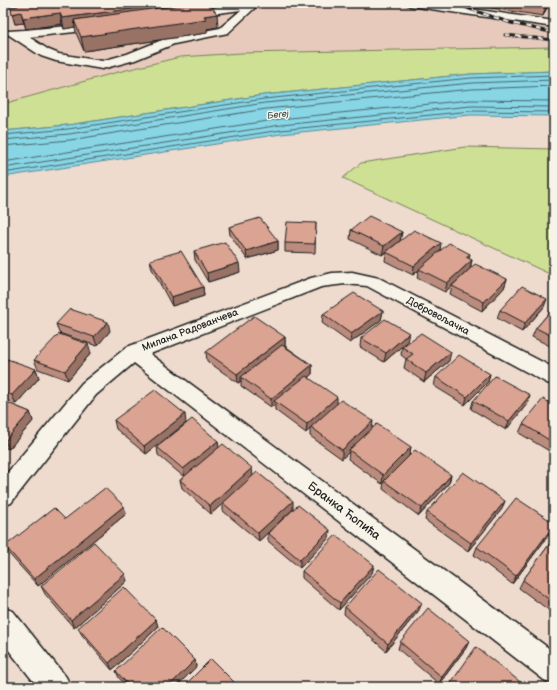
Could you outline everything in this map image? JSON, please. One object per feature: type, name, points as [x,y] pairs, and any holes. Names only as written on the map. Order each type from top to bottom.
[{"type":"street","points":[[410,3],[554,24]]},
{"type":"street","points":[[175,16],[254,4]]},
{"type":"street","points":[[7,32],[22,37],[38,49],[51,55],[102,65],[131,57],[171,41],[224,31],[254,4]]},
{"type":"street","points":[[7,32],[24,34],[112,25]]},
{"type":"street","name":"Добровољачка","points":[[317,282],[348,276],[373,282],[554,377]]},
{"type":"street","name":"Милана Радованчева","points":[[3,496],[89,389],[134,352],[317,282]]},
{"type":"street","name":"Бранка Ћопића","points":[[134,352],[554,670]]},
{"type":"street","points":[[3,621],[56,687]]},
{"type":"shaded area","points":[[3,3],[554,3],[554,47],[241,53],[180,57],[114,73],[3,104]]},
{"type":"green space","points":[[554,47],[554,71],[471,74],[264,95],[68,125],[3,131],[3,104],[114,73],[180,57],[241,53]]},
{"type":"green space","points":[[465,147],[554,149],[554,276],[343,178],[361,163]]},
{"type":"water","name":"Бегеј","points":[[554,71],[554,116],[471,115],[281,134],[3,177],[3,131],[68,125],[264,95],[471,74]]},
{"type":"building","points":[[18,3],[175,3],[62,18],[60,13],[23,18],[21,12],[12,14],[11,7],[18,6]]},
{"type":"building","points":[[194,3],[209,3],[217,14],[204,16],[206,19],[81,37],[74,20]]},
{"type":"building","points":[[369,216],[402,232],[384,246],[351,230]]},
{"type":"building","points":[[260,218],[278,241],[246,251],[229,227]]},
{"type":"building","points":[[287,222],[316,223],[315,244],[285,243]]},
{"type":"building","points":[[414,230],[441,243],[414,266],[386,252]]},
{"type":"building","points":[[225,242],[239,263],[207,273],[194,251]]},
{"type":"building","points":[[449,243],[470,254],[466,257],[472,260],[447,283],[419,269]]},
{"type":"building","points":[[181,251],[203,287],[171,297],[150,260]]},
{"type":"building","points":[[475,264],[507,279],[484,302],[452,286]]},
{"type":"building","points":[[522,286],[547,299],[525,323],[500,310]]},
{"type":"building","points":[[354,293],[383,311],[351,334],[323,314]]},
{"type":"building","points":[[554,307],[554,337],[536,328]]},
{"type":"building","points":[[70,309],[108,322],[94,337],[56,324]]},
{"type":"building","points":[[254,316],[285,337],[237,374],[206,352]]},
{"type":"building","points":[[385,319],[409,333],[386,353],[361,338]]},
{"type":"building","points":[[421,333],[451,352],[426,373],[406,359],[413,354],[402,347]]},
{"type":"building","points":[[59,334],[88,344],[65,371],[34,360]]},
{"type":"building","points":[[282,345],[312,365],[271,399],[241,377]]},
{"type":"building","points":[[459,355],[490,374],[467,397],[436,377]]},
{"type":"building","points":[[7,359],[36,369],[12,395],[3,392],[3,363]]},
{"type":"building","points":[[306,376],[337,397],[307,424],[274,401]]},
{"type":"building","points":[[495,376],[530,395],[509,421],[473,401]]},
{"type":"building","points":[[155,390],[185,414],[144,446],[114,420]]},
{"type":"building","points":[[543,399],[554,405],[554,443],[523,424]]},
{"type":"building","points":[[341,400],[373,421],[342,450],[311,427]]},
{"type":"building","points":[[3,401],[30,412],[5,441],[3,440]]},
{"type":"building","points":[[192,419],[218,441],[183,469],[157,447]]},
{"type":"building","points":[[377,424],[411,447],[383,475],[349,450]]},
{"type":"building","points":[[223,444],[252,468],[210,506],[180,480]]},
{"type":"building","points":[[415,450],[451,475],[422,508],[384,481]]},
{"type":"building","points":[[257,472],[293,501],[258,533],[223,503]]},
{"type":"building","points":[[463,472],[505,501],[471,543],[427,512]]},
{"type":"building","points":[[105,488],[124,506],[34,579],[5,546],[54,508],[65,519]]},
{"type":"building","points":[[516,498],[554,523],[554,525],[516,576],[477,547]]},
{"type":"building","points":[[298,505],[330,530],[300,560],[268,533]]},
{"type":"building","points":[[336,535],[374,565],[340,603],[302,571]]},
{"type":"building","points":[[554,538],[554,603],[523,580]]},
{"type":"building","points":[[94,542],[125,574],[71,620],[41,586]]},
{"type":"building","points":[[379,569],[422,603],[388,644],[345,607]]},
{"type":"building","points":[[124,587],[156,620],[109,663],[78,628]]},
{"type":"building","points":[[428,608],[469,641],[442,677],[400,642]]},
{"type":"building","points":[[162,627],[195,660],[168,687],[130,687],[116,671]]},
{"type":"building","points":[[476,647],[524,685],[523,687],[448,687]]},
{"type":"building","points":[[211,659],[239,687],[183,687]]},
{"type":"railway","points":[[452,3],[511,23],[554,33]]},
{"type":"railway","points":[[505,35],[554,40]]}]
